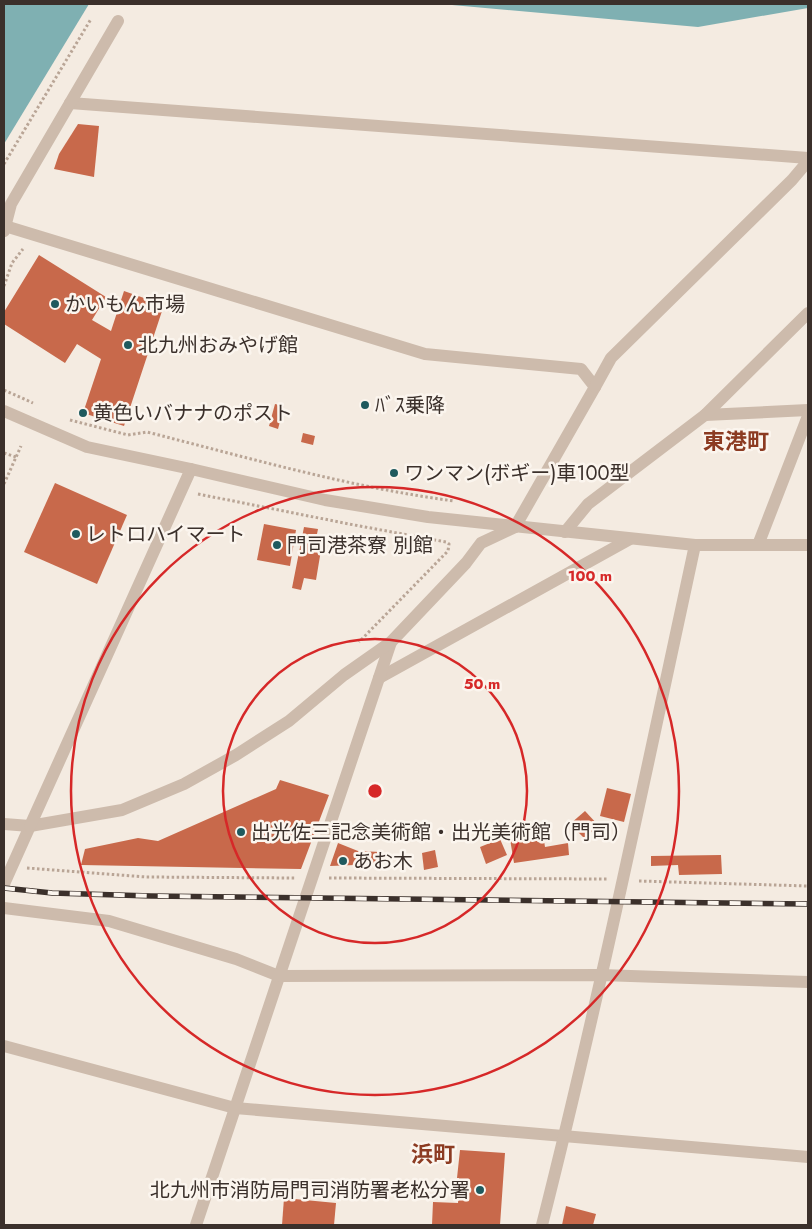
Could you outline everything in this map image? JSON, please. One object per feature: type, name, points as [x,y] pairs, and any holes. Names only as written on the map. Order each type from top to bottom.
[{"type":"street","points":[[118,21],[11,204],[4,228],[425,354],[581,369],[595,387]]},
{"type":"street","points":[[70,103],[808,159]]},
{"type":"street","points":[[4,824],[30,826],[122,810],[184,784],[236,756],[289,721],[344,675],[391,642],[466,562],[481,543],[515,527],[611,358],[792,180],[808,159]]},
{"type":"street","points":[[566,532],[588,504],[706,415],[808,313]]},
{"type":"street","points":[[706,415],[808,410]]},
{"type":"street","points":[[4,411],[87,447],[325,500],[428,517],[630,539],[695,545],[808,545]]},
{"type":"street","points":[[758,545],[808,416]]},
{"type":"street","points":[[4,884],[191,470]]},
{"type":"street","points":[[379,678],[630,539]]},
{"type":"street","points":[[542,1225],[565,1136],[602,975],[695,545]]},
{"type":"street","points":[[196,1225],[391,642]]},
{"type":"street","points":[[4,908],[108,921],[236,959],[279,976],[602,975],[808,982]]},
{"type":"street","points":[[4,1046],[235,1108],[808,1157]]},
{"type":"path","points":[[4,164],[91,20]]},
{"type":"path","points":[[4,286],[12,263],[27,242]]},
{"type":"path","points":[[4,390],[38,406]]},
{"type":"path","points":[[63,418],[128,436],[147,432],[352,484],[457,502]]},
{"type":"path","points":[[4,484],[21,446]]},
{"type":"path","points":[[4,453],[16,457]]},
{"type":"path","points":[[195,493],[358,526],[450,542],[448,551],[358,644]]},
{"type":"path","points":[[16,858],[29,869],[146,877],[623,879],[636,881],[808,886]]},
{"type":"water","points":[[4,4],[89,4],[4,144]]},
{"type":"water","points":[[441,4],[808,4],[808,8],[698,27]]},
{"type":"building","points":[[78,124],[99,126],[94,177],[54,169],[59,154]]},
{"type":"building","points":[[39,255],[106,297],[92,320],[111,331],[124,291],[164,305],[124,426],[83,413],[101,359],[77,344],[65,363],[4,324],[4,312]]},
{"type":"building","points":[[275,404],[284,406],[278,429],[269,426]]},
{"type":"building","points":[[303,433],[315,436],[313,445],[301,442]]},
{"type":"building","name":"レトロハイマート","points":[[55,483],[127,515],[97,584],[24,552]]},
{"type":"building","name":"門司港茶寮 別館","points":[[264,524],[296,530],[290,566],[257,560]]},
{"type":"building","points":[[304,527],[318,529],[315,544],[311,544],[309,553],[312,554],[313,548],[321,550],[316,580],[304,578],[301,590],[292,588]]},
{"type":"building","points":[[280,780],[329,795],[301,869],[81,865],[85,849],[138,838],[158,841],[276,789]]},
{"type":"building","points":[[607,788],[631,794],[624,822],[600,816]]},
{"type":"building","points":[[585,811],[598,825],[585,839],[570,824]]},
{"type":"building","points":[[543,834],[545,847],[568,843],[569,855],[514,863],[510,839]]},
{"type":"building","points":[[500,839],[507,855],[486,864],[480,847]]},
{"type":"building","points":[[338,843],[358,851],[381,852],[379,864],[330,866]]},
{"type":"building","points":[[435,850],[438,867],[424,870],[422,853]]},
{"type":"building","points":[[721,855],[722,874],[679,875],[678,865],[651,866],[651,856]]},
{"type":"building","name":"北九州市消防局門司消防署老松分署","points":[[460,1150],[505,1153],[500,1225],[432,1225],[433,1202],[458,1203],[459,1178],[457,1178]]},
{"type":"building","points":[[284,1198],[336,1203],[334,1225],[282,1225]]},
{"type":"building","points":[[566,1206],[596,1214],[593,1225],[562,1225]]},
{"type":"railway","points":[[4,888],[52,893],[151,896],[808,904]]},
{"type":"place","name":"かいもん市場","points":[[55,304]]},
{"type":"place","name":"北九州おみやげ館","points":[[128,345]]},
{"type":"place","name":"ﾊﾞｽ乗降","points":[[365,405]]},
{"type":"place","name":"黄色いバナナのポスト","points":[[83,413]]},
{"type":"place","name":"ワンマン(ボギー)車100型","points":[[394,473]]},
{"type":"place","name":"レトロハイマート","points":[[76,534]]},
{"type":"place","name":"門司港茶寮 別館","points":[[277,545]]},
{"type":"place","name":"出光佐三記念美術館・出光美術館（門司）","points":[[241,832]]},
{"type":"place","name":"あお木","points":[[343,861]]},
{"type":"place","name":"北九州市消防局門司消防署老松分署","points":[[480,1190]]},
{"type":"district","name":"東港町","points":[[736,441]]},
{"type":"district","name":"浜町","points":[[433,1154]]}]
